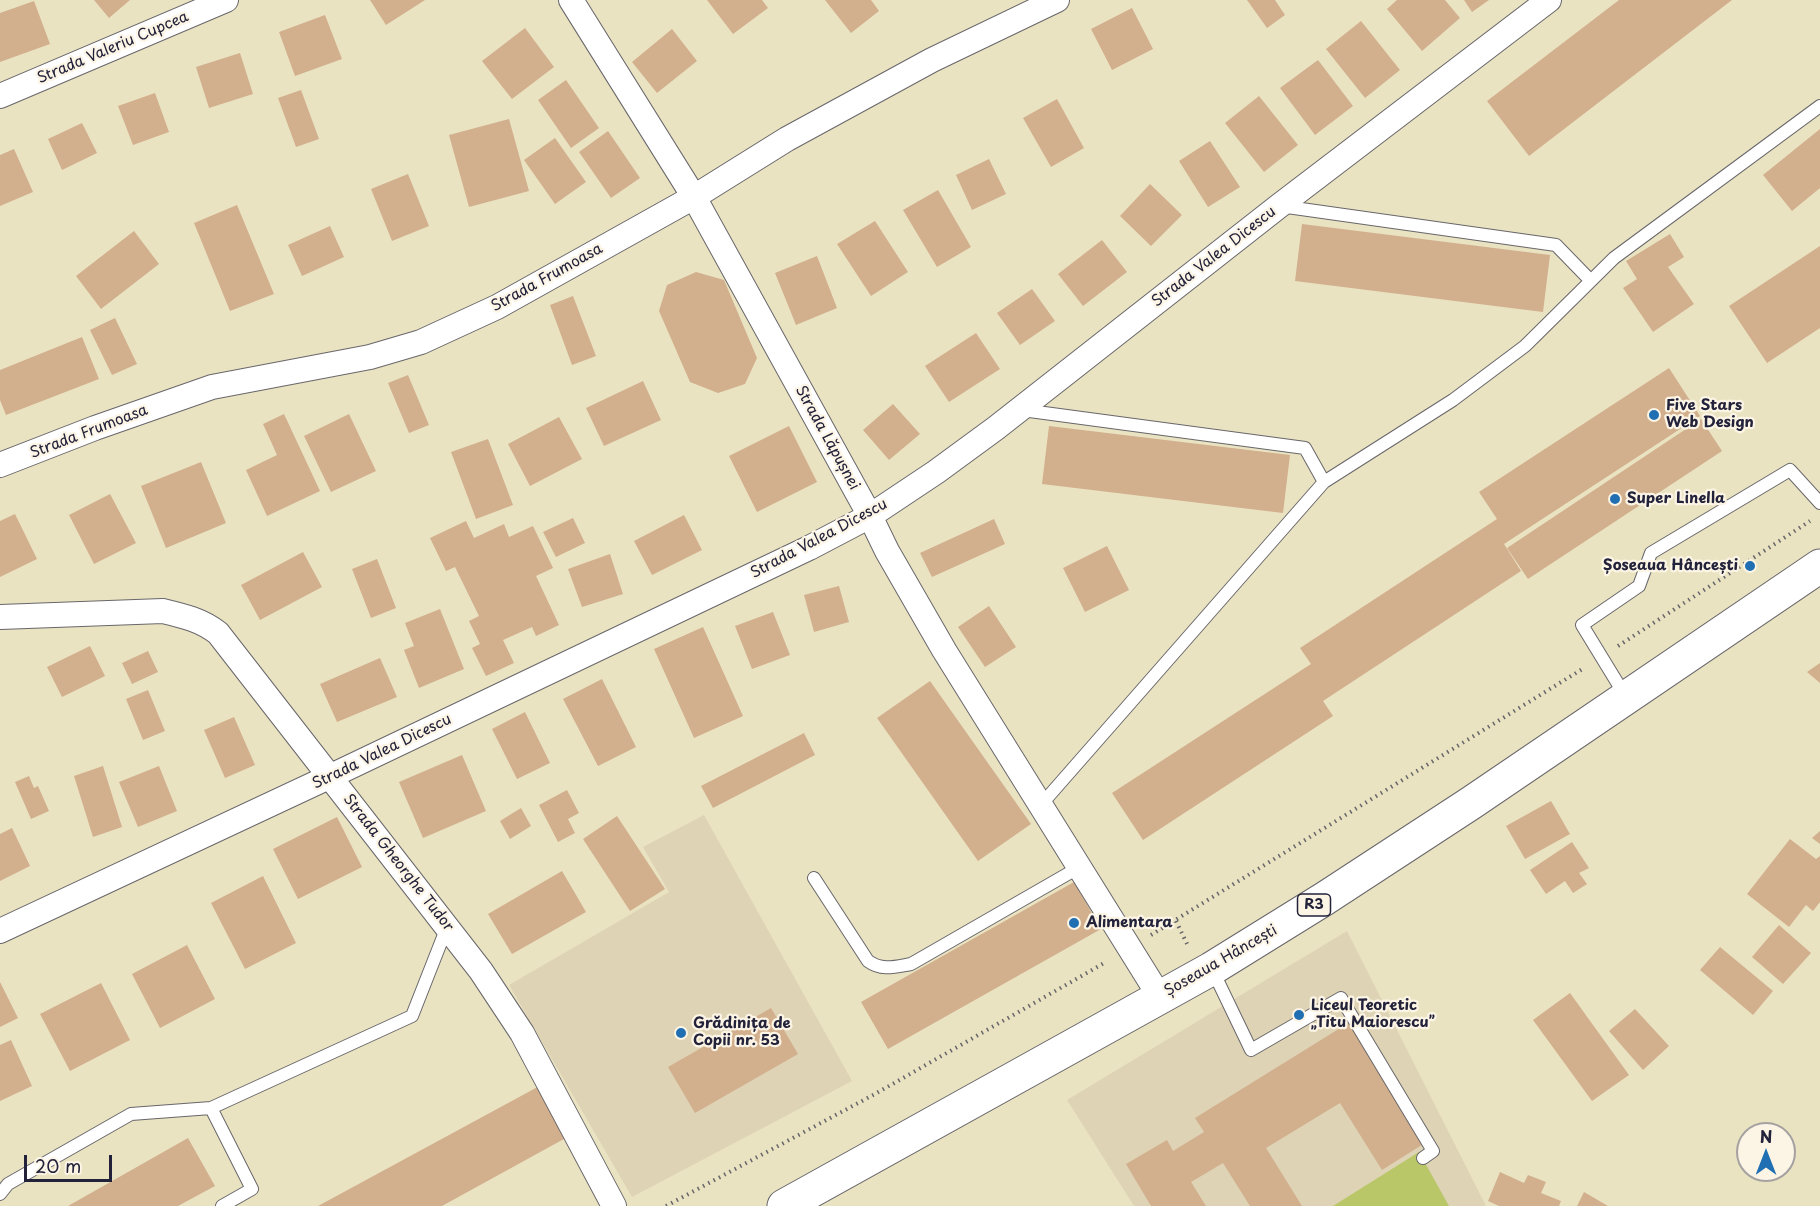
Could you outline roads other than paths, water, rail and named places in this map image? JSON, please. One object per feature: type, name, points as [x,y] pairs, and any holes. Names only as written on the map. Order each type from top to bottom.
[{"type":"main road","name":"Șoseaua Hâncești","points":[[784,1206],[1160,997],[1201,959],[1324,899],[1471,803],[1820,566]]},
{"type":"street","name":"Strada Valeriu Cupcea","points":[[0,96],[226,0]]},
{"type":"street","name":"Strada Lăpușnei","points":[[571,0],[694,197],[870,516],[887,552],[944,650],[1128,949],[1160,997]]},
{"type":"street","name":"Strada Frumoasa","points":[[0,465],[95,428],[212,387],[370,357],[421,342],[497,307],[694,197],[787,139],[922,66],[1058,0]]},
{"type":"street","name":"Strada Valea Dicescu","points":[[0,931],[331,776],[798,553],[870,516],[936,472],[1549,0]]},
{"type":"street","name":"Strada Gheorghe Tudor","points":[[0,617],[163,611],[189,617],[218,633],[481,970],[522,1034],[614,1206]]},
{"type":"lane","points":[[1040,806],[1324,482],[1453,400],[1525,346],[1590,280],[1623,251],[1820,106]]},
{"type":"lane","points":[[1279,206],[1556,245],[1590,280]]},
{"type":"lane","points":[[1018,409],[1305,448],[1324,482]]},
{"type":"lane","points":[[1626,697],[1582,625],[1639,586],[1651,554],[1790,470],[1820,503]]},
{"type":"lane","points":[[814,878],[867,961],[877,968],[892,968],[910,964],[1078,868]]},
{"type":"lane","points":[[0,1194],[8,1184],[131,1114],[211,1108],[412,1016],[447,926]]},
{"type":"lane","points":[[1201,959],[1251,1050],[1341,998],[1433,1151],[1423,1158]]},
{"type":"lane","points":[[211,1108],[252,1190],[222,1206]]},
{"type":"place","name":"Five Stars Web Design","points":[[1654,415]]},
{"type":"place","name":"Super Linella","points":[[1615,499]]},
{"type":"place","name":"Șoseaua Hâncești","points":[[1750,566]]},
{"type":"place","name":"Alimentara","points":[[1074,923]]},
{"type":"place","name":"Liceul Teoretic „Titu Maiorescu”","points":[[1299,1015]]},
{"type":"place","name":"Grădinița de Copii nr. 53","points":[[681,1033]]}]
